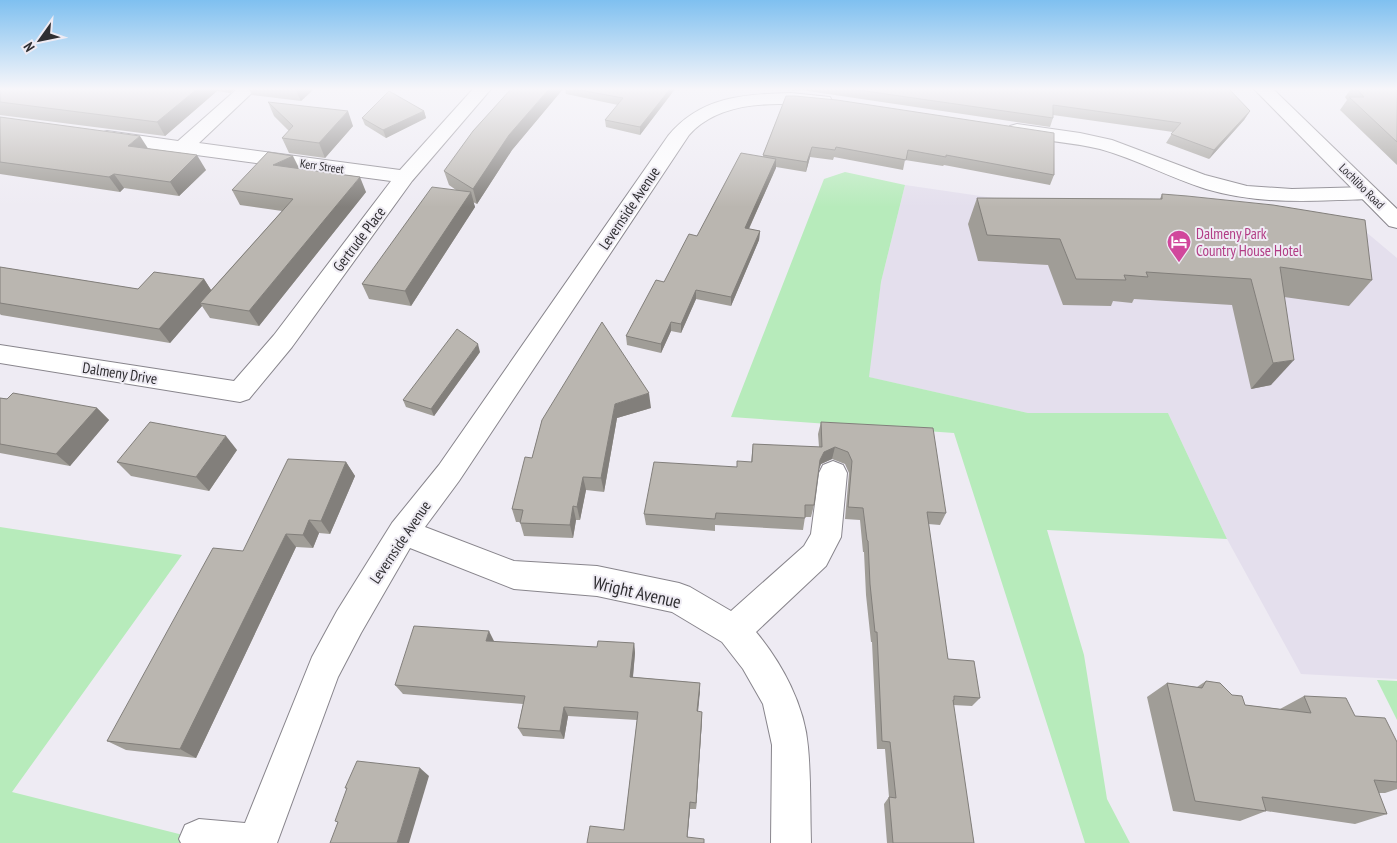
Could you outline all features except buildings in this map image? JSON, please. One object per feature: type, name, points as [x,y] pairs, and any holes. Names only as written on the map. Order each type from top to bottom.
[{"type":"street","points":[[182,148],[203,128]]},
{"type":"street","name":"Gertrude Place","points":[[240,392],[283,341],[406,177],[448,128]]},
{"type":"street","name":"Levernside Avenue","points":[[257,843],[324,669],[349,622],[403,532],[449,473],[685,128]]},
{"type":"street","points":[[1004,128],[1082,140],[1116,148],[1208,182],[1246,192],[1283,195],[1368,193]]},
{"type":"street","name":"Lochlibo Road","points":[[1303,128],[1397,221]]},
{"type":"street","name":"Kerr Street","points":[[86,134],[406,177]]},
{"type":"street","name":"Dalmeny Drive","points":[[0,354],[240,392]]},
{"type":"street","points":[[734,631],[815,556],[826,537],[833,473]]},
{"type":"street","name":"Wright Avenue","points":[[403,532],[514,575],[597,581],[678,598],[734,631],[755,657],[779,699],[790,745],[791,843]]},
{"type":"street","points":[[199,839],[245,843]]},
{"type":"shaded area","points":[[905,185],[1021,202],[1366,232],[1397,258],[1397,679],[1301,674],[1227,539],[1168,413],[1028,413],[868,377],[881,282]]},
{"type":"green space","points":[[845,172],[905,185],[881,282],[869,377],[1028,413],[1168,413],[1227,539],[1047,530],[1084,655],[1107,799],[1130,843],[1085,843],[954,433],[731,417],[824,179]]},
{"type":"green space","points":[[0,527],[182,555],[12,792],[199,839],[198,843],[0,843]]},
{"type":"green space","points":[[1377,680],[1397,681],[1397,720]]},
{"type":"place","name":"Dalmeny Park Country House Hotel","points":[[1179,263]]}]
